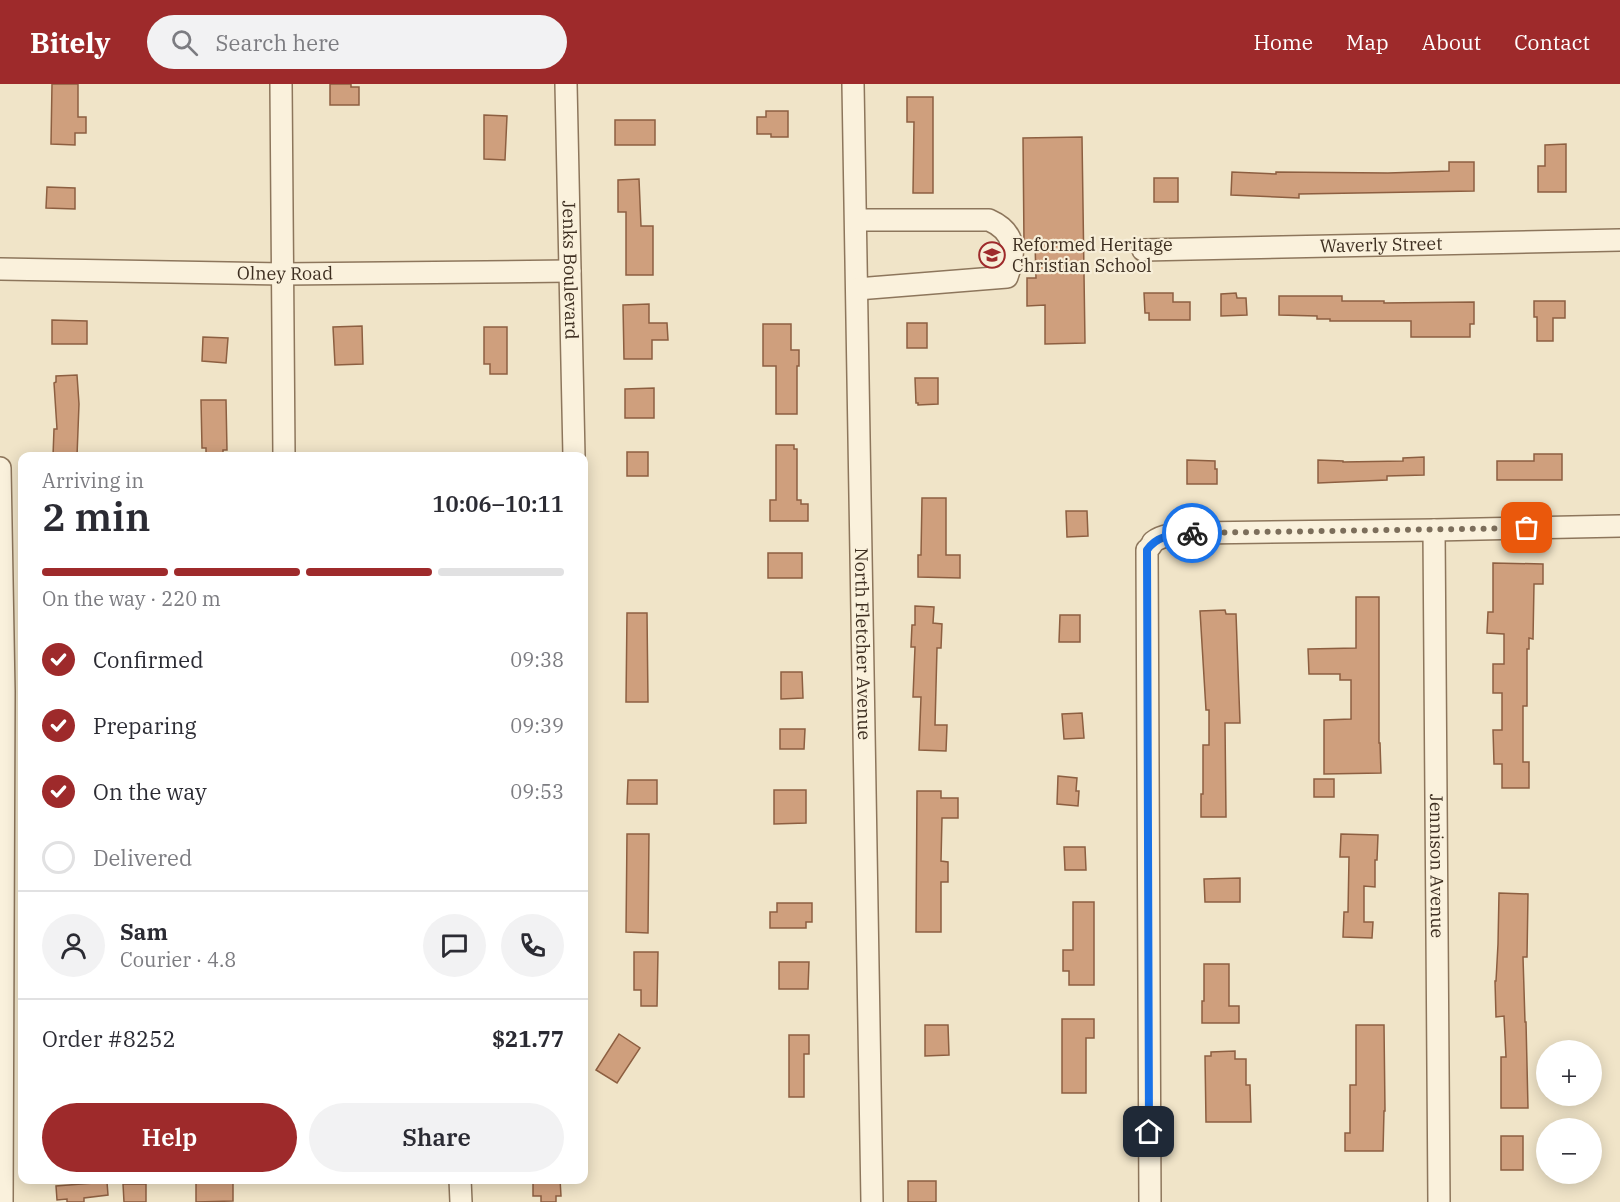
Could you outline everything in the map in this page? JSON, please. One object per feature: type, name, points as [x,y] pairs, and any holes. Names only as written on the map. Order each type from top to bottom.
[{"type":"street","points":[[281,84],[284,452]]},
{"type":"street","name":"Jenks Boulevard","points":[[566,84],[574,452]]},
{"type":"street","name":"North Fletcher Avenue","points":[[853,84],[872,1202]]},
{"type":"street","points":[[856,220],[989,220],[1000,225],[1008,233],[1013,261],[1007,277],[857,289]]},
{"type":"street","name":"Waverly Street","points":[[1143,250],[1620,240]]},
{"type":"street","name":"Olney Road","points":[[0,269],[283,274],[570,271]]},
{"type":"street","points":[[0,468],[2,1202]]},
{"type":"street","points":[[1150,1202],[1147,550],[1153,542],[1177,534],[1620,526]]},
{"type":"street","name":"Jennison Avenue","points":[[1434,530],[1439,1202]]},
{"type":"street","points":[[460,1184],[461,1202]]},
{"type":"building","points":[[52,84],[78,84],[78,117],[86,117],[86,133],[75,133],[75,145],[51,144]]},
{"type":"building","points":[[330,84],[351,84],[351,87],[359,87],[359,105],[330,105]]},
{"type":"building","points":[[907,97],[933,97],[933,193],[913,193],[914,122],[907,122]]},
{"type":"building","points":[[766,111],[788,111],[788,137],[757,134],[757,117],[766,117]]},
{"type":"building","points":[[484,115],[507,116],[505,160],[484,159]]},
{"type":"building","points":[[615,120],[655,120],[655,145],[615,145]]},
{"type":"building","points":[[1082,137],[1085,343],[1045,344],[1045,305],[1027,306],[1027,278],[1036,278],[1035,243],[1024,243],[1023,138]]},
{"type":"building","points":[[1566,144],[1566,192],[1538,192],[1538,166],[1545,166],[1545,145]]},
{"type":"building","points":[[1449,162],[1474,162],[1474,191],[1299,194],[1299,198],[1231,195],[1232,172],[1276,174],[1276,172],[1449,171]]},
{"type":"building","points":[[1154,178],[1178,178],[1178,202],[1154,202]]},
{"type":"building","points":[[639,179],[641,226],[653,226],[653,275],[626,275],[626,212],[618,212],[618,180]]},
{"type":"building","points":[[47,187],[75,188],[75,209],[46,208]]},
{"type":"building","points":[[1144,293],[1173,293],[1173,302],[1190,302],[1190,320],[1149,320],[1149,313],[1145,313]]},
{"type":"building","points":[[1236,293],[1237,298],[1246,298],[1247,315],[1221,316],[1221,294]]},
{"type":"building","points":[[1279,296],[1342,296],[1342,301],[1384,301],[1384,303],[1474,302],[1474,324],[1470,324],[1470,337],[1411,337],[1411,321],[1330,321],[1330,319],[1317,319],[1317,316],[1279,315]]},
{"type":"building","points":[[1534,301],[1565,301],[1565,318],[1553,318],[1553,341],[1537,341]]},
{"type":"building","points":[[649,304],[649,323],[667,323],[668,340],[652,340],[652,359],[624,359],[623,305]]},
{"type":"building","points":[[52,320],[87,321],[87,344],[52,344]]},
{"type":"building","points":[[907,323],[927,323],[927,348],[907,348]]},
{"type":"building","points":[[763,324],[791,324],[791,350],[799,350],[797,414],[776,414],[776,366],[763,366]]},
{"type":"building","points":[[362,326],[363,364],[335,365],[333,327]]},
{"type":"building","points":[[484,327],[507,327],[507,374],[490,374],[490,364],[484,364]]},
{"type":"building","points":[[203,337],[228,338],[226,363],[202,361]]},
{"type":"building","points":[[77,375],[79,404],[77,452],[53,452],[54,429],[57,429],[54,383],[56,376]]},
{"type":"building","points":[[915,378],[938,378],[938,404],[918,405],[916,403]]},
{"type":"building","points":[[654,388],[654,418],[625,418],[625,389]]},
{"type":"building","points":[[201,400],[226,400],[227,450],[206,452],[206,448],[202,448]]},
{"type":"building","points":[[776,445],[794,445],[794,449],[797,449],[797,500],[801,500],[801,504],[808,504],[808,521],[770,521],[770,500],[776,500]]},
{"type":"building","points":[[627,452],[648,452],[648,476],[627,476]]},
{"type":"building","points":[[1534,454],[1562,454],[1562,480],[1497,480],[1497,461],[1534,461]]},
{"type":"building","points":[[1424,457],[1424,475],[1387,476],[1387,480],[1318,483],[1318,460],[1403,461],[1403,458]]},
{"type":"building","points":[[1187,460],[1215,461],[1217,484],[1187,484]]},
{"type":"building","points":[[922,498],[946,498],[946,555],[960,555],[960,578],[918,577],[918,555],[921,555]]},
{"type":"building","points":[[1066,511],[1087,511],[1088,536],[1067,537]]},
{"type":"building","points":[[768,553],[802,553],[802,578],[768,578]]},
{"type":"building","points":[[1493,563],[1543,564],[1543,584],[1534,584],[1533,639],[1529,638],[1529,649],[1527,649],[1527,706],[1523,706],[1523,762],[1529,762],[1529,788],[1502,788],[1502,764],[1494,764],[1493,730],[1502,730],[1502,693],[1493,693],[1493,664],[1504,664],[1504,634],[1487,633],[1488,612],[1493,612]]},
{"type":"building","points":[[1356,597],[1379,597],[1381,773],[1324,774],[1324,720],[1351,719],[1351,680],[1340,680],[1340,674],[1309,674],[1308,649],[1356,648]]},
{"type":"building","points":[[915,606],[934,607],[933,623],[942,624],[941,648],[937,648],[935,725],[947,725],[946,751],[919,750],[921,697],[913,697],[915,647],[911,647],[912,625],[915,625]]},
{"type":"building","points":[[1225,610],[1226,614],[1236,614],[1240,723],[1225,723],[1226,817],[1201,817],[1203,745],[1209,745],[1209,710],[1206,710],[1200,611]]},
{"type":"building","points":[[627,613],[647,613],[648,702],[626,702]]},
{"type":"building","points":[[1060,615],[1080,615],[1080,642],[1059,642]]},
{"type":"building","points":[[781,672],[802,672],[803,698],[781,699]]},
{"type":"building","points":[[1082,713],[1084,738],[1064,739],[1062,714]]},
{"type":"building","points":[[780,729],[805,729],[804,749],[780,749]]},
{"type":"building","points":[[1058,776],[1077,778],[1078,806],[1057,804]]},
{"type":"building","points":[[1314,779],[1334,779],[1334,797],[1314,797]]},
{"type":"building","points":[[628,780],[657,780],[657,804],[627,804]]},
{"type":"building","points":[[774,790],[806,790],[806,823],[774,824]]},
{"type":"building","points":[[917,791],[941,791],[941,798],[958,798],[958,818],[942,818],[941,861],[948,862],[948,882],[941,882],[941,932],[916,932]]},
{"type":"building","points":[[627,834],[649,834],[648,933],[626,932]]},
{"type":"building","points":[[1341,834],[1378,835],[1375,887],[1364,886],[1364,922],[1373,922],[1372,938],[1343,937],[1344,912],[1348,912],[1349,857],[1340,857]]},
{"type":"building","points":[[1064,847],[1085,847],[1086,870],[1065,870]]},
{"type":"building","points":[[1240,878],[1240,902],[1205,902],[1204,879]]},
{"type":"building","points":[[1499,893],[1528,894],[1527,957],[1523,957],[1528,1108],[1501,1108],[1501,1057],[1506,1057],[1504,1016],[1496,1017],[1495,981]]},
{"type":"building","points":[[1073,902],[1094,902],[1094,985],[1069,985],[1069,971],[1063,971],[1063,950],[1073,950]]},
{"type":"building","points":[[777,903],[812,903],[812,922],[806,922],[806,928],[770,928],[770,912],[777,912]]},
{"type":"building","points":[[634,952],[658,952],[657,1006],[641,1006],[641,990],[634,990]]},
{"type":"building","points":[[779,962],[809,962],[808,989],[779,989]]},
{"type":"building","points":[[1204,964],[1229,964],[1229,1006],[1239,1006],[1239,1023],[1202,1023]]},
{"type":"building","points":[[1062,1019],[1094,1019],[1094,1038],[1086,1038],[1086,1093],[1062,1093]]},
{"type":"building","points":[[925,1025],[948,1025],[949,1055],[925,1056]]},
{"type":"building","points":[[1356,1025],[1384,1025],[1383,1151],[1345,1151],[1345,1133],[1350,1133],[1350,1085],[1356,1085]]},
{"type":"building","points":[[619,1034],[640,1048],[617,1083],[596,1070]]},
{"type":"building","points":[[789,1035],[809,1035],[809,1054],[804,1054],[804,1097],[789,1097]]},
{"type":"building","points":[[1235,1051],[1235,1059],[1246,1059],[1246,1085],[1250,1085],[1251,1122],[1206,1122],[1205,1056],[1211,1056],[1211,1052]]},
{"type":"building","points":[[1501,1136],[1523,1136],[1523,1170],[1501,1170]]},
{"type":"building","points":[[908,1181],[936,1181],[936,1202],[908,1202]]},
{"type":"building","points":[[107,1184],[108,1195],[84,1198],[84,1202],[67,1202],[67,1199],[57,1200],[56,1186]]},
{"type":"building","points":[[123,1184],[146,1184],[146,1202],[124,1202]]},
{"type":"building","points":[[196,1184],[233,1184],[233,1201],[196,1202]]},
{"type":"building","points":[[533,1184],[560,1184],[561,1196],[556,1196],[556,1202],[541,1202],[541,1196],[533,1196]]},
{"type":"way so far","points":[[1192,533],[1527,528]]},
{"type":"place","name":"Reformed Heritage Christian School","points":[[992,255]]},
{"type":"route","points":[[1149,1132],[1147,550],[1153,542],[1163,538],[1192,533]]}]
